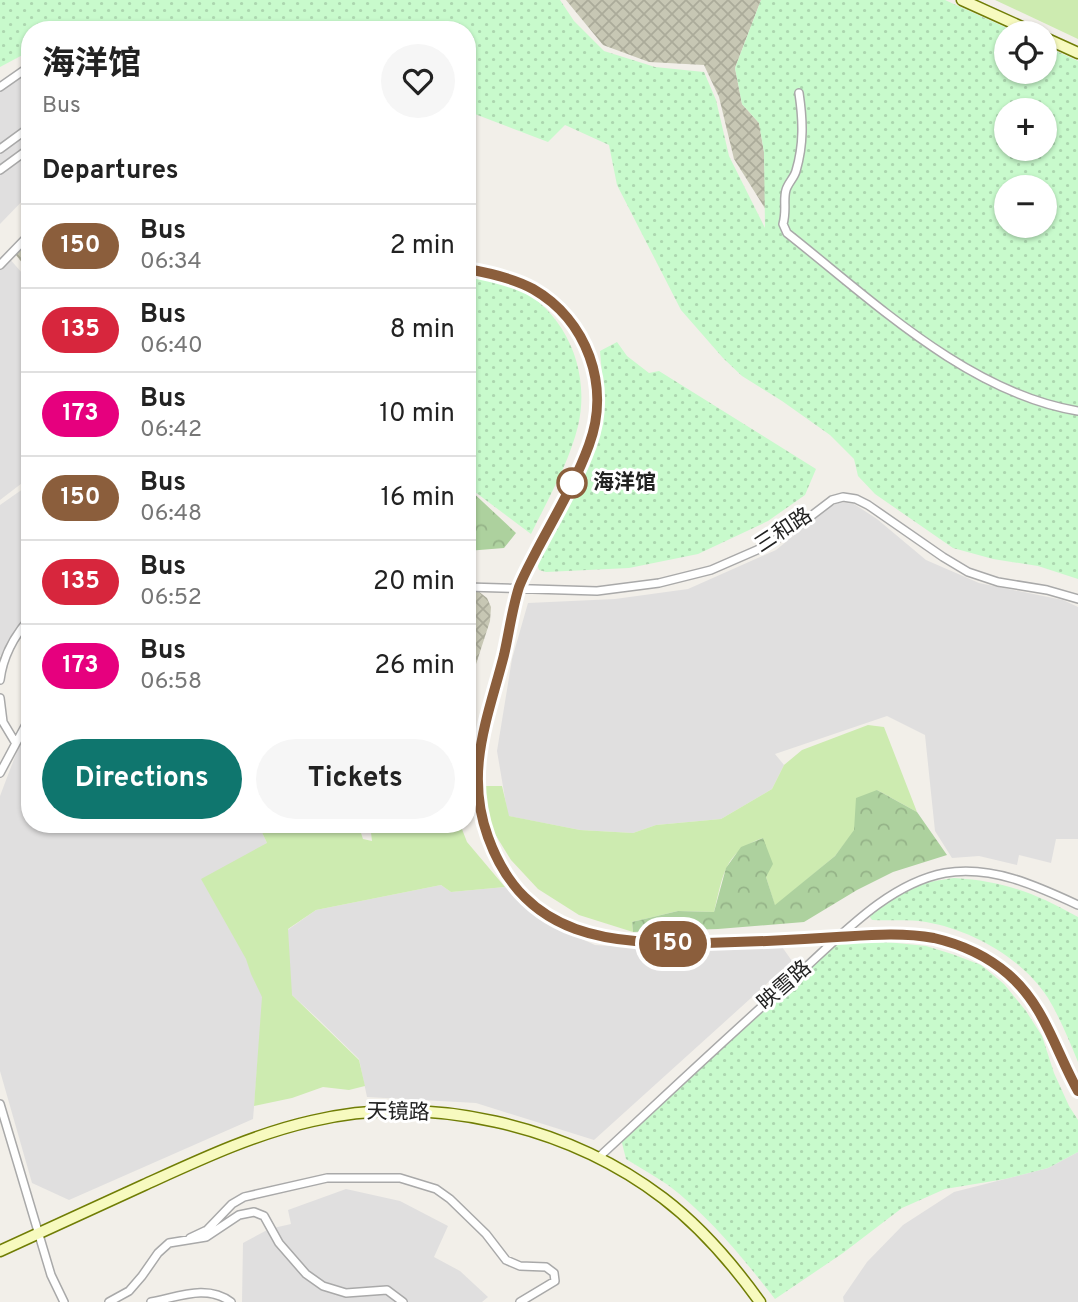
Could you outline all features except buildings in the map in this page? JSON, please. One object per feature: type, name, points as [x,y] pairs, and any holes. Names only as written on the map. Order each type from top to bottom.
[{"type":"street","points":[[962,0],[1008,21]]},
{"type":"street","points":[[1057,43],[1078,53]]},
{"type":"street","points":[[0,88],[21,73]]},
{"type":"street","points":[[799,93],[803,117],[803,146],[795,175],[786,190],[787,210],[782,224],[787,233],[958,365],[1048,404],[1078,411]]},
{"type":"street","points":[[0,149],[21,134]]},
{"type":"street","points":[[0,170],[21,155]]},
{"type":"street","points":[[0,265],[21,243]]},
{"type":"street","points":[[476,271],[520,283],[556,306],[570,320],[582,338],[595,376],[597,407],[591,441],[518,589],[503,657],[482,731],[478,765],[479,799],[490,842],[515,884],[542,911],[580,932],[613,940],[668,944],[896,935],[929,937],[962,947],[990,961],[1015,981],[1037,1007],[1078,1091]]},
{"type":"street","name":"三和路","points":[[476,587],[597,591],[659,583],[711,570],[757,550],[794,528],[832,500],[843,497],[868,505],[968,572],[998,582],[1047,590],[1078,599]]},
{"type":"street","points":[[0,680],[3,660],[21,628]]},
{"type":"street","points":[[0,698],[3,722],[15,742]]},
{"type":"street","points":[[0,773],[21,732]]},
{"type":"street","name":"映雪路","points":[[597,1158],[744,1022],[891,895],[918,881],[946,873],[970,871],[1005,876],[1078,905]]},
{"type":"street","points":[[0,1104],[51,1275],[64,1302]]},
{"type":"street","name":"天镜路","points":[[0,1251],[234,1146],[291,1126],[360,1112],[418,1111],[486,1121],[547,1138],[597,1158],[642,1184],[681,1213],[724,1255],[760,1302]]},
{"type":"street","points":[[190,1238],[207,1230],[232,1204],[244,1197],[327,1178],[400,1178],[436,1189],[450,1199],[486,1234],[506,1260],[520,1266],[541,1266],[554,1273],[555,1281],[520,1302]]},
{"type":"street","points":[[109,1302],[129,1291],[164,1246],[174,1241],[206,1237],[243,1213],[259,1213],[267,1221],[279,1243],[306,1274],[323,1286],[346,1293],[387,1290],[403,1302]]},
{"type":"street","points":[[151,1302],[206,1292],[216,1293],[231,1302]]},
{"type":"shaded area","points":[[566,0],[761,0],[735,68],[742,104],[759,123],[764,152],[766,210],[734,159],[719,97],[704,65],[649,62],[603,45]]},
{"type":"shaded area","points":[[21,77],[21,202],[0,224],[0,90]]},
{"type":"shaded area","points":[[21,242],[21,262],[12,250]]},
{"type":"shaded area","points":[[8,257],[21,272],[21,484],[0,500],[0,265]]},
{"type":"shaded area","points":[[21,490],[21,635],[0,656],[0,505]]},
{"type":"shaded area","points":[[840,502],[854,504],[877,519],[926,560],[979,583],[1063,600],[1078,607],[1078,839],[1056,839],[1051,863],[1019,855],[1017,865],[979,856],[952,858],[935,831],[925,735],[887,716],[775,754],[784,765],[772,789],[721,819],[656,825],[633,833],[580,830],[508,816],[497,751],[512,659],[528,603],[615,599],[688,589],[776,550],[826,509]]},
{"type":"shaded area","points":[[476,591],[487,598],[491,607],[490,621],[476,664]]},
{"type":"shaded area","points":[[21,743],[21,833],[262,833],[267,843],[246,959],[316,910],[441,885],[451,892],[505,887],[542,921],[595,945],[674,950],[780,944],[792,961],[594,1140],[476,1103],[367,1097],[359,1059],[317,1018],[292,995],[263,997],[253,1119],[69,1200],[32,1183],[0,1071],[0,796]]},
{"type":"shaded area","points":[[1078,1152],[1078,1302],[844,1302],[843,1297],[867,1262],[903,1225],[954,1192],[1048,1168]]},
{"type":"shaded area","points":[[346,1189],[400,1201],[448,1226],[434,1257],[460,1271],[488,1297],[482,1302],[242,1302],[243,1243],[269,1229],[291,1224],[288,1210]]},
{"type":"green space","points":[[0,0],[560,0],[574,21],[604,51],[655,67],[704,72],[716,100],[729,156],[765,228],[764,152],[759,123],[742,104],[735,68],[761,0],[945,0],[994,22],[994,84],[1057,84],[1057,51],[1078,61],[1078,579],[1038,566],[993,559],[953,548],[875,494],[858,476],[854,459],[830,435],[742,376],[681,310],[617,185],[609,145],[565,125],[548,142],[476,114],[476,21],[21,21],[21,56],[0,67]]},
{"type":"green space","points":[[995,0],[1078,0],[1078,39],[1057,29],[1057,21],[1040,21]]},
{"type":"green space","points":[[476,276],[504,282],[542,305],[557,321],[576,360],[581,404],[578,426],[564,467],[531,534],[476,493]]},
{"type":"green space","points":[[617,342],[627,356],[649,373],[659,371],[816,469],[805,495],[768,521],[698,554],[629,568],[546,572],[539,570],[536,560],[598,433],[604,398],[600,351]]},
{"type":"green space","points":[[476,495],[516,533],[504,548],[476,550]]},
{"type":"green space","points":[[868,725],[884,727],[917,812],[877,790],[855,830],[835,856],[775,906],[766,877],[763,838],[750,843],[740,850],[727,866],[714,912],[678,911],[632,922],[633,932],[579,915],[538,889],[511,860],[490,826],[480,786],[502,786],[509,816],[580,830],[633,833],[656,825],[721,819],[772,789],[784,765],[802,750]]},
{"type":"green space","points":[[877,790],[917,812],[947,855],[893,872],[804,922],[633,932],[632,922],[678,911],[714,912],[726,868],[741,847],[763,838],[773,864],[766,877],[775,905],[835,856],[854,830],[856,798]]},
{"type":"green space","points":[[262,833],[361,833],[363,839],[372,841],[371,833],[464,833],[467,842],[505,887],[451,892],[441,885],[316,910],[288,929],[292,995],[359,1060],[365,1086],[349,1090],[323,1087],[292,1098],[254,1106],[262,997],[246,959],[201,879],[267,843]]},
{"type":"green space","points":[[954,878],[1004,885],[1048,901],[1078,917],[1078,1062],[1048,998],[1010,958],[978,939],[943,926],[919,921],[872,920],[869,916],[876,906],[895,893],[919,884]]},
{"type":"green space","points":[[877,941],[926,946],[952,954],[981,965],[1004,984],[1042,1036],[1054,1073],[1078,1120],[1078,1152],[1048,1168],[1005,1179],[945,1189],[902,1208],[843,1253],[775,1299],[712,1224],[668,1185],[626,1159],[621,1139],[815,957],[839,944]]},
{"type":"bus line","name":"150","points":[[476,270],[520,283],[543,295],[561,310],[574,325],[586,346],[597,391],[595,423],[587,452],[518,589],[503,657],[482,731],[478,784],[482,818],[494,852],[508,876],[528,899],[557,921],[580,932],[613,940],[730,943],[914,935],[962,947],[999,967],[1030,997],[1049,1028],[1078,1091]]},
{"type":"place","name":"海洋馆","points":[[572,483]]}]
